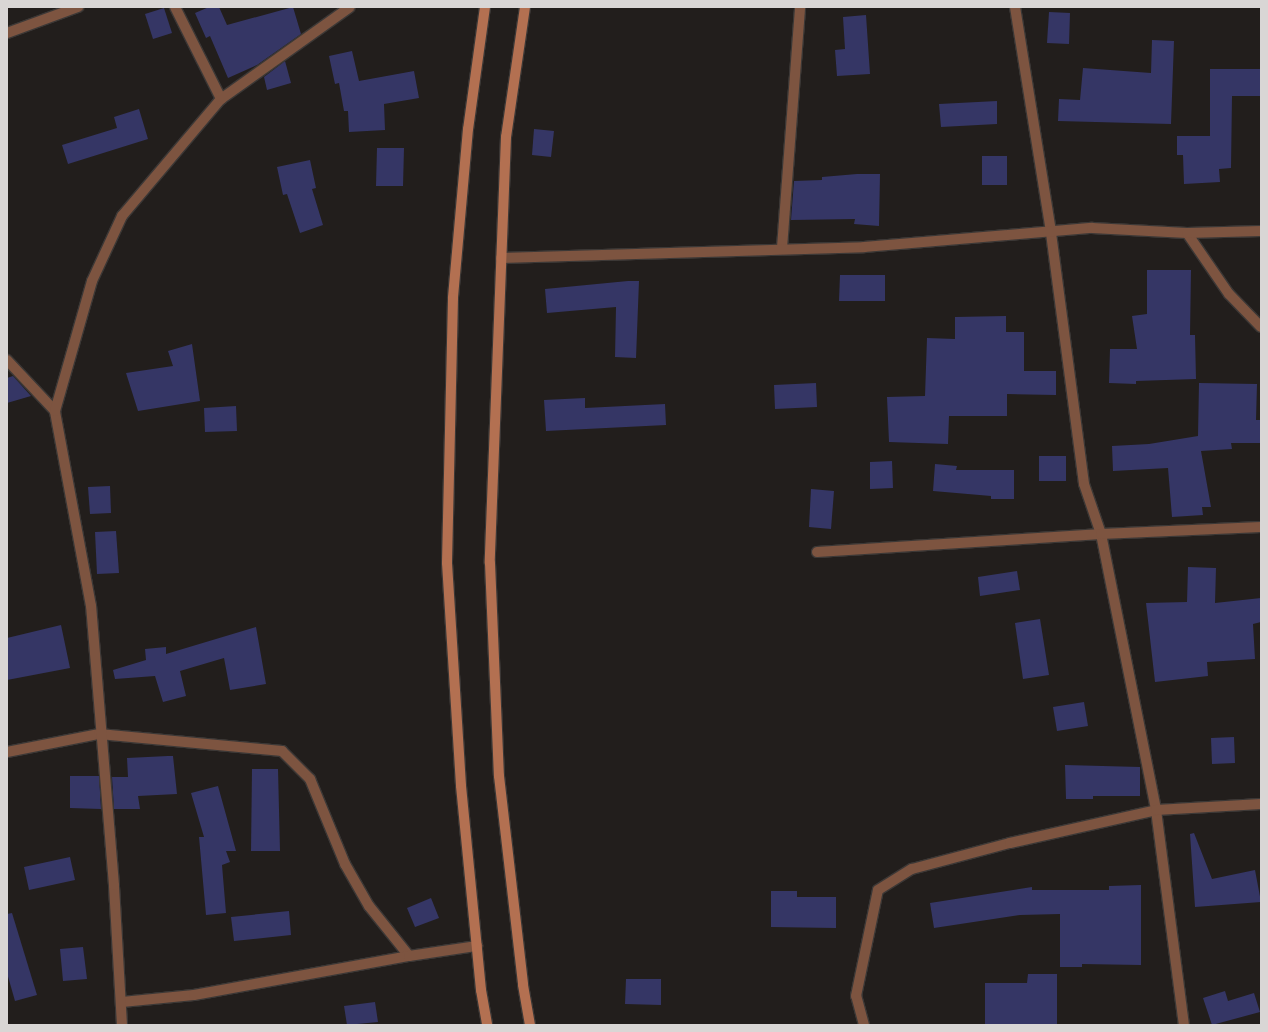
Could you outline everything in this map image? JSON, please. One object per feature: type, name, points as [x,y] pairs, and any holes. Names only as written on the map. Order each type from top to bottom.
[{"type":"main road","points":[[486,7],[468,129],[452,298],[447,563],[461,786],[477,946],[487,1025]]},
{"type":"main road","points":[[525,7],[506,137],[490,563],[499,776],[523,984],[530,1025]]},
{"type":"street","points":[[7,32],[78,7]]},
{"type":"street","points":[[174,7],[221,100]]},
{"type":"street","points":[[122,1025],[122,1002],[114,885],[99,734],[91,606],[55,411],[92,281],[122,216],[221,100],[350,7]]},
{"type":"street","points":[[782,248],[800,7]]},
{"type":"street","points":[[1015,7],[1051,233],[1084,484],[1101,534],[1156,810],[1184,1025]]},
{"type":"street","points":[[501,258],[782,248],[864,247],[1051,233],[1092,228],[1187,233],[1261,231]]},
{"type":"street","points":[[1187,233],[1228,294],[1261,327]]},
{"type":"street","points":[[7,360],[55,411]]},
{"type":"street","points":[[817,552],[1101,534],[1261,527]]},
{"type":"street","points":[[7,752],[99,734],[282,751],[310,779],[346,864],[369,906],[409,956]]},
{"type":"street","points":[[864,1025],[856,996],[878,890],[912,869],[1010,843],[1156,810],[1261,804]]},
{"type":"street","points":[[122,1002],[194,996],[409,956],[477,946]]},
{"type":"building","points":[[209,7],[219,7],[227,25],[293,7],[301,34],[257,65],[228,78],[210,36],[206,38],[195,13]]},
{"type":"building","points":[[164,8],[172,33],[153,39],[145,14]]},
{"type":"building","points":[[1049,12],[1070,13],[1069,44],[1047,43]]},
{"type":"building","points":[[866,15],[870,74],[837,76],[835,50],[845,49],[843,17]]},
{"type":"building","points":[[1152,40],[1174,41],[1171,124],[1058,121],[1059,99],[1080,100],[1083,68],[1151,73]]},
{"type":"building","points":[[352,51],[359,81],[414,71],[419,98],[384,104],[385,130],[349,132],[348,111],[344,111],[339,83],[335,84],[329,56]]},
{"type":"building","points":[[285,61],[291,83],[267,90],[264,77]]},
{"type":"building","points":[[1210,69],[1261,69],[1261,96],[1232,96],[1231,168],[1219,169],[1220,182],[1184,184],[1183,155],[1177,155],[1177,136],[1210,136]]},
{"type":"building","points":[[997,101],[997,124],[941,127],[939,104]]},
{"type":"building","points":[[139,109],[148,139],[68,164],[62,145],[117,128],[114,117]]},
{"type":"building","points":[[534,129],[554,131],[551,157],[532,155]]},
{"type":"building","points":[[377,148],[404,148],[403,186],[376,186]]},
{"type":"building","points":[[982,156],[1007,156],[1007,185],[982,185]]},
{"type":"building","points":[[310,160],[316,188],[312,189],[323,225],[300,233],[287,194],[283,195],[277,167]]},
{"type":"building","points":[[880,174],[879,226],[854,224],[855,219],[791,220],[794,181],[822,180],[822,177]]},
{"type":"building","points":[[1147,270],[1191,270],[1190,335],[1195,335],[1196,379],[1136,381],[1136,384],[1109,383],[1110,349],[1137,349],[1132,316],[1147,314]]},
{"type":"building","points":[[840,275],[885,275],[885,301],[839,301]]},
{"type":"building","points":[[639,281],[636,358],[615,357],[616,307],[547,313],[545,289]]},
{"type":"building","points":[[1006,316],[1006,332],[1024,332],[1024,371],[1056,371],[1056,395],[1007,394],[1007,416],[949,416],[948,444],[889,442],[887,397],[925,396],[927,338],[955,339],[955,317]]},
{"type":"building","points":[[192,344],[200,401],[138,411],[126,373],[173,366],[168,351]]},
{"type":"building","points":[[13,376],[31,396],[7,403],[7,378]]},
{"type":"building","points":[[816,383],[817,407],[775,409],[774,385]]},
{"type":"building","points":[[1199,383],[1257,384],[1256,420],[1260,420],[1260,443],[1231,443],[1232,449],[1201,451],[1211,507],[1202,507],[1203,515],[1172,517],[1168,468],[1113,471],[1112,446],[1149,444],[1198,436]]},
{"type":"building","points":[[585,398],[585,408],[665,404],[666,425],[546,431],[544,400]]},
{"type":"building","points":[[236,406],[237,431],[205,432],[204,408]]},
{"type":"building","points":[[1039,456],[1066,456],[1066,481],[1039,481]]},
{"type":"building","points":[[892,461],[893,488],[870,489],[870,462]]},
{"type":"building","points":[[935,464],[957,466],[956,470],[1014,470],[1014,499],[991,499],[991,496],[933,491]]},
{"type":"building","points":[[110,486],[111,513],[90,514],[88,487]]},
{"type":"building","points":[[811,489],[834,491],[831,529],[809,527]]},
{"type":"building","points":[[116,531],[119,573],[97,574],[95,532]]},
{"type":"building","points":[[1188,567],[1216,568],[1215,603],[1261,598],[1261,622],[1253,624],[1255,659],[1207,662],[1208,676],[1155,682],[1146,603],[1187,602]]},
{"type":"building","points":[[1017,571],[1020,590],[980,596],[978,577]]},
{"type":"building","points":[[1040,619],[1049,675],[1023,679],[1015,623]]},
{"type":"building","points":[[61,625],[70,668],[7,680],[7,638]]},
{"type":"building","points":[[256,627],[266,684],[230,690],[224,658],[180,671],[186,696],[163,702],[155,676],[115,679],[113,670],[146,660],[145,649],[166,647],[166,654]]},
{"type":"building","points":[[1084,702],[1088,726],[1057,731],[1053,707]]},
{"type":"building","points":[[1234,737],[1235,763],[1212,764],[1211,738]]},
{"type":"building","points":[[173,756],[177,794],[138,796],[140,809],[114,809],[112,777],[128,777],[127,758]]},
{"type":"building","points":[[1065,765],[1140,767],[1140,796],[1093,796],[1093,799],[1066,799]]},
{"type":"building","points":[[252,769],[278,769],[280,851],[251,851]]},
{"type":"building","points":[[70,776],[99,776],[101,809],[70,808]]},
{"type":"building","points":[[218,786],[236,851],[226,851],[230,862],[222,865],[226,913],[206,915],[199,837],[204,837],[191,793]]},
{"type":"building","points":[[1194,833],[1212,879],[1255,870],[1261,902],[1195,907],[1190,834]]},
{"type":"building","points":[[70,857],[75,880],[29,890],[24,867]]},
{"type":"building","points":[[1141,885],[1141,965],[1082,964],[1082,967],[1060,967],[1060,914],[1020,915],[934,928],[930,903],[1032,887],[1032,890],[1109,890],[1109,886]]},
{"type":"building","points":[[771,891],[797,891],[797,897],[836,897],[836,928],[771,927]]},
{"type":"building","points":[[431,898],[439,918],[415,927],[407,908]]},
{"type":"building","points":[[289,911],[291,935],[234,941],[231,917]]},
{"type":"building","points":[[12,913],[37,995],[15,1001],[7,973],[7,914]]},
{"type":"building","points":[[83,947],[87,979],[63,981],[60,949]]},
{"type":"building","points":[[1028,974],[1057,974],[1057,1025],[985,1025],[985,983],[1027,983]]},
{"type":"building","points":[[626,979],[661,979],[661,1005],[625,1004]]},
{"type":"building","points":[[1225,991],[1228,1001],[1254,993],[1260,1012],[1212,1025],[1203,998]]},
{"type":"building","points":[[375,1002],[378,1022],[347,1025],[344,1006]]}]
